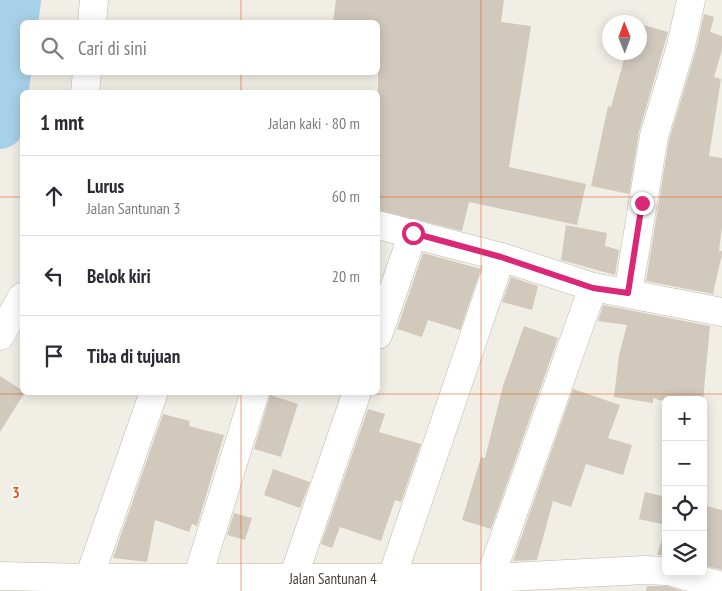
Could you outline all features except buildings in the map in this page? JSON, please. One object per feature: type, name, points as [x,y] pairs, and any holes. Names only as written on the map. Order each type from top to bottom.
[{"type":"street","points":[[92,20],[94,0]]},
{"type":"street","points":[[628,293],[654,136],[681,46],[692,0]]},
{"type":"street","points":[[85,90],[87,75]]},
{"type":"street","points":[[380,225],[501,257],[593,288],[722,308]]},
{"type":"street","points":[[380,329],[413,233]]},
{"type":"street","points":[[392,578],[501,257]]},
{"type":"street","points":[[490,578],[593,288]]},
{"type":"street","points":[[0,336],[20,301]]},
{"type":"street","points":[[89,578],[153,395]]},
{"type":"street","points":[[198,576],[254,395]]},
{"type":"street","points":[[292,578],[356,395]]},
{"type":"street","name":"Jalan Santunan 4","points":[[0,576],[89,578],[198,576],[490,578],[644,570],[662,571]]},
{"type":"street","points":[[686,576],[722,586]]},
{"type":"waterway","points":[[0,125],[17,0]]},
{"type":"route","points":[[413,233],[501,257],[593,288],[628,293],[642,203]]}]
